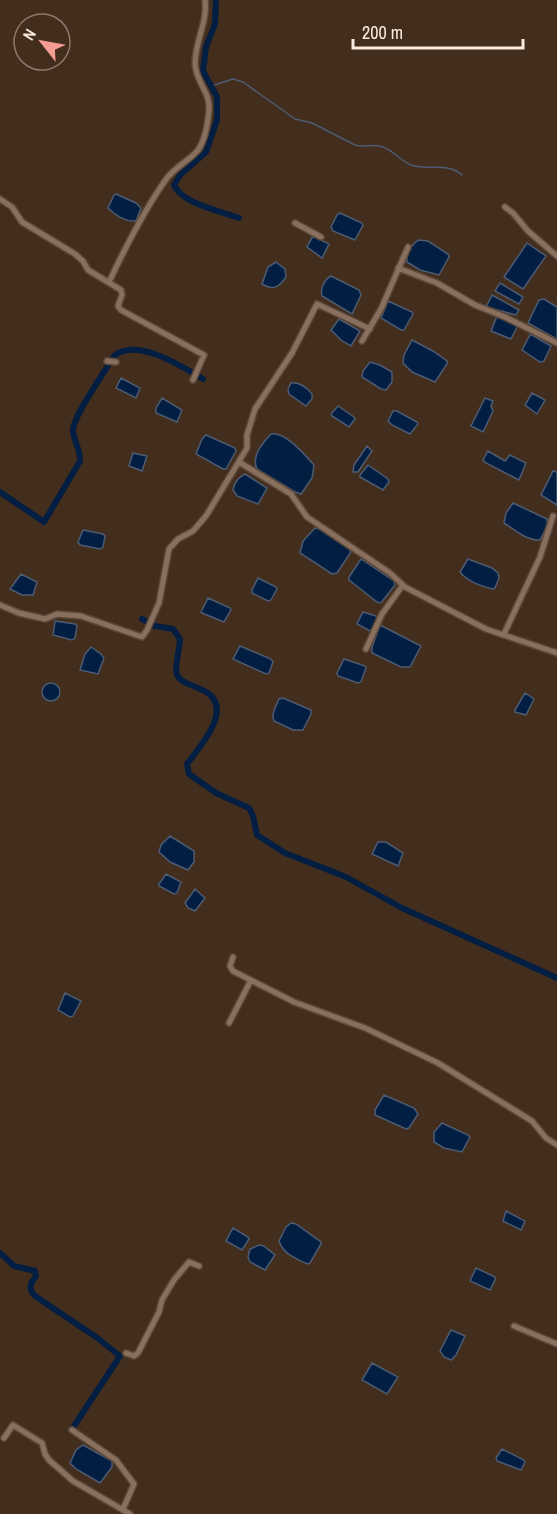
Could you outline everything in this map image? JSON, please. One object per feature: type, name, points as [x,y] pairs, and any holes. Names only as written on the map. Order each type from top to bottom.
[{"type":"street","points":[[109,282],[135,231],[167,178],[194,154],[201,142],[207,121],[209,101],[196,74],[195,65],[198,38],[206,12],[205,0]]},
{"type":"street","points":[[0,199],[12,207],[22,222],[75,254],[88,270],[122,292],[118,303],[121,310],[204,355],[193,380]]},
{"type":"street","points":[[505,207],[557,256]]},
{"type":"street","points":[[295,223],[321,237]]},
{"type":"street","points":[[362,341],[381,309],[408,248]]},
{"type":"street","points":[[398,268],[437,283],[475,306],[505,316],[557,343]]},
{"type":"street","points":[[0,605],[19,613],[45,619],[57,614],[81,616],[142,637],[153,617],[161,593],[169,549],[178,539],[199,526],[239,462],[247,448],[247,435],[255,409],[292,353],[317,304],[370,329]]},
{"type":"street","points":[[107,361],[117,362]]},
{"type":"street","points":[[239,462],[291,494],[307,517],[390,573],[403,585],[477,624],[557,653]]},
{"type":"street","points":[[504,634],[540,557],[553,516]]},
{"type":"street","points":[[366,649],[382,614],[403,585]]},
{"type":"street","points":[[233,957],[231,968],[251,980],[294,1002],[399,1043],[459,1075],[531,1121],[546,1138],[557,1144]]},
{"type":"street","points":[[229,1023],[251,980]]},
{"type":"street","points":[[126,1353],[134,1356],[138,1353],[159,1312],[162,1300],[184,1267],[189,1262],[199,1266]]},
{"type":"street","points":[[514,1326],[557,1344]]},
{"type":"street","points":[[4,1438],[13,1425],[42,1443],[49,1460],[73,1481],[97,1497],[130,1514]]},
{"type":"street","points":[[72,1431],[116,1460],[134,1484],[123,1509]]},
{"type":"water","points":[[116,194],[136,203],[141,208],[136,221],[121,218],[108,208]]},
{"type":"water","points":[[340,213],[362,223],[355,240],[333,231],[331,227]]},
{"type":"water","points":[[313,236],[329,244],[322,258],[307,247]]},
{"type":"water","points":[[419,240],[428,241],[448,254],[449,257],[439,275],[420,270],[407,262],[410,249]]},
{"type":"water","points":[[527,243],[546,256],[523,289],[504,277]]},
{"type":"water","points":[[276,262],[285,269],[286,277],[276,287],[262,284],[268,267]]},
{"type":"water","points":[[331,276],[359,290],[361,295],[352,314],[322,296],[323,284]]},
{"type":"water","points":[[500,283],[523,297],[519,304],[495,291]]},
{"type":"water","points":[[492,295],[519,310],[516,315],[486,307]]},
{"type":"water","points":[[544,299],[557,307],[557,339],[528,323],[539,300]]},
{"type":"water","points":[[388,301],[412,312],[404,330],[381,318]]},
{"type":"water","points":[[497,316],[518,325],[511,339],[491,331]]},
{"type":"water","points":[[339,319],[360,331],[351,346],[331,330]]},
{"type":"water","points":[[530,335],[551,346],[544,361],[540,362],[522,350]]},
{"type":"water","points":[[412,340],[447,361],[435,382],[412,372],[403,363],[404,355]]},
{"type":"water","points":[[370,362],[392,372],[392,382],[386,390],[362,377],[363,371]]},
{"type":"water","points":[[121,378],[140,388],[136,398],[116,388]]},
{"type":"water","points":[[291,383],[303,386],[312,394],[312,399],[306,406],[289,394],[288,389]]},
{"type":"water","points":[[532,393],[545,400],[537,414],[525,405]]},
{"type":"water","points":[[162,398],[182,410],[177,422],[156,413],[156,408]]},
{"type":"water","points":[[485,398],[493,401],[491,406],[493,411],[483,432],[471,426]]},
{"type":"water","points":[[338,406],[354,417],[349,427],[332,416],[331,414]]},
{"type":"water","points":[[393,411],[417,422],[418,424],[410,434],[388,421]]},
{"type":"water","points":[[271,434],[283,436],[289,440],[314,465],[312,478],[301,494],[257,469],[256,455]]},
{"type":"water","points":[[206,435],[235,448],[236,451],[226,469],[196,454]]},
{"type":"water","points":[[367,446],[372,451],[358,472],[353,472],[354,465]]},
{"type":"water","points":[[488,451],[505,461],[510,455],[526,463],[519,480],[486,463],[483,460]]},
{"type":"water","points":[[133,453],[147,456],[142,471],[129,466]]},
{"type":"water","points":[[368,465],[388,479],[389,482],[383,490],[360,477]]},
{"type":"water","points":[[553,471],[557,472],[557,505],[541,495]]},
{"type":"water","points":[[245,474],[267,488],[258,504],[237,496],[233,490],[237,481]]},
{"type":"water","points":[[513,503],[547,519],[547,526],[540,540],[526,537],[504,523],[506,513]]},
{"type":"water","points":[[315,528],[351,552],[337,573],[332,574],[300,553],[303,541]]},
{"type":"water","points":[[83,530],[103,534],[105,536],[103,547],[100,549],[80,545],[78,542]]},
{"type":"water","points":[[361,559],[394,581],[395,585],[381,603],[349,580]]},
{"type":"water","points":[[468,559],[492,568],[498,573],[499,578],[495,588],[479,585],[460,572]]},
{"type":"water","points":[[21,574],[37,582],[33,595],[22,595],[10,589]]},
{"type":"water","points":[[258,578],[276,587],[271,600],[268,601],[252,593]]},
{"type":"water","points":[[208,598],[230,608],[224,622],[201,612]]},
{"type":"water","points":[[363,612],[377,618],[370,631],[357,624]]},
{"type":"water","points":[[55,621],[75,624],[77,626],[75,638],[72,640],[53,635]]},
{"type":"water","points":[[380,625],[421,646],[410,667],[401,667],[372,653]]},
{"type":"water","points":[[240,646],[271,659],[273,662],[269,673],[266,674],[233,659]]},
{"type":"water","points":[[91,647],[104,658],[98,674],[80,670],[85,654]]},
{"type":"water","points":[[344,659],[365,666],[361,682],[338,676],[337,673]]},
{"type":"water","points":[[51,683],[57,686],[60,692],[57,698],[51,701],[45,698],[42,692],[45,686]]},
{"type":"water","points":[[525,693],[534,699],[526,715],[515,712]]},
{"type":"water","points":[[283,698],[311,710],[303,730],[293,730],[274,721],[275,707],[279,699]]},
{"type":"water","points":[[170,836],[194,851],[194,862],[188,870],[170,862],[159,852],[161,845]]},
{"type":"water","points":[[378,842],[386,842],[403,853],[398,866],[372,854]]},
{"type":"water","points":[[166,874],[181,882],[177,893],[174,894],[159,886]]},
{"type":"water","points":[[195,889],[205,898],[195,911],[188,908],[185,903]]},
{"type":"water","points":[[65,993],[81,1001],[73,1016],[70,1017],[58,1010]]},
{"type":"water","points":[[384,1095],[414,1108],[418,1114],[409,1128],[406,1129],[375,1115],[375,1110]]},
{"type":"water","points":[[442,1123],[470,1137],[462,1152],[444,1148],[434,1142],[434,1132]]},
{"type":"water","points":[[506,1211],[525,1221],[521,1230],[503,1221]]},
{"type":"water","points":[[291,1223],[296,1224],[321,1242],[310,1263],[307,1264],[294,1258],[286,1252],[279,1241],[286,1227]]},
{"type":"water","points":[[233,1228],[249,1239],[242,1250],[226,1241]]},
{"type":"water","points":[[259,1245],[264,1246],[275,1255],[265,1270],[250,1262],[248,1257],[250,1249]]},
{"type":"water","points":[[476,1268],[495,1277],[490,1290],[470,1281]]},
{"type":"water","points":[[451,1330],[465,1336],[451,1360],[444,1357],[440,1351]]},
{"type":"water","points":[[372,1363],[398,1377],[387,1394],[362,1380]]},
{"type":"water","points":[[83,1445],[112,1461],[112,1467],[100,1483],[70,1463],[76,1450]]},
{"type":"water","points":[[502,1449],[524,1460],[521,1470],[497,1461],[496,1458]]},
{"type":"waterway","points":[[216,0],[215,24],[206,47],[203,71],[217,97],[217,120],[206,152],[180,175],[174,185],[178,192],[193,202],[239,218]]},
{"type":"waterway","points":[[211,86],[233,79],[243,82],[295,119],[312,123],[355,145],[380,146],[411,165],[451,169],[462,175]]},
{"type":"waterway","points":[[0,492],[44,522],[80,461],[73,434],[74,423],[114,356],[124,351],[147,352],[172,361],[203,379]]},
{"type":"waterway","points":[[142,619],[155,626],[173,629],[180,639],[177,675],[184,682],[211,696],[216,704],[217,714],[213,725],[187,764],[189,774],[216,793],[249,808],[257,835],[285,853],[346,877],[402,908],[557,978]]},
{"type":"waterway","points":[[0,1253],[14,1266],[35,1271],[36,1276],[31,1286],[31,1291],[35,1296],[120,1356],[74,1426]]}]
